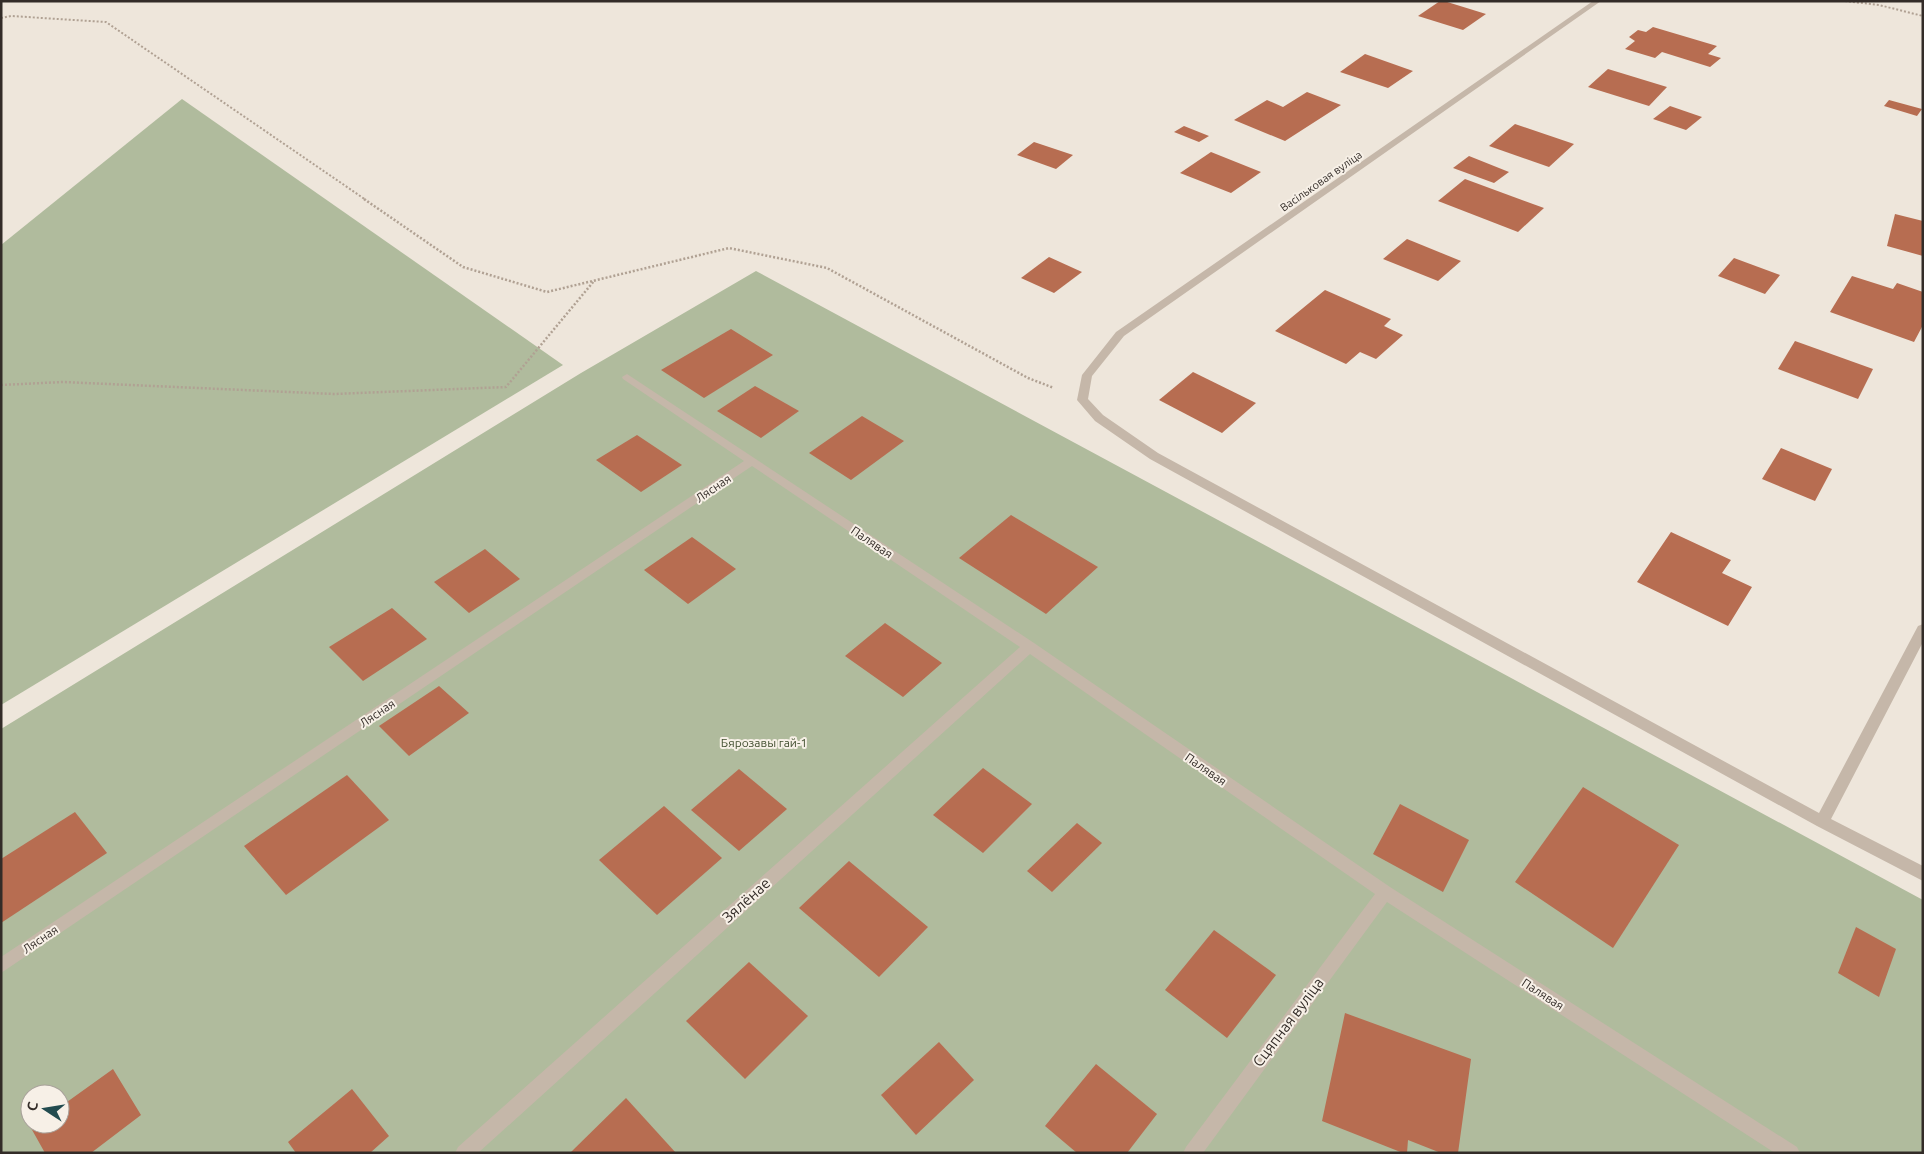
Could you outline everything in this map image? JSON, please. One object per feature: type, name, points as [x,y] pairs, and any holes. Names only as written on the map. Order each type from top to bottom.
[{"type":"street","name":"Васільковая вуліца","points":[[1082,400],[1087,375],[1120,334],[1598,1]]},
{"type":"street","name":"Палявая","points":[[627,378],[1028,647],[1385,892],[1791,1153]]},
{"type":"street","points":[[1082,400],[1099,418],[1154,456],[1822,822],[1923,874]]},
{"type":"street","name":"Лясная","points":[[1,966],[752,461]]},
{"type":"street","points":[[1822,822],[1923,629]]},
{"type":"street","name":"Зялёнае","points":[[464,1153],[1028,647]]},
{"type":"street","name":"Сцяпная вуліца","points":[[1192,1153],[1385,892]]},
{"type":"path","points":[[1845,1],[1879,5],[1923,16]]},
{"type":"path","points":[[1,18],[11,16],[106,22],[463,267],[547,292],[729,248],[827,268],[1028,378],[1082,400]]},
{"type":"path","points":[[1,386],[63,382],[334,394],[506,387],[594,281]]},
{"type":"green space","points":[[182,99],[563,365],[1,705],[1,245]]},
{"type":"green space","name":"Бярозавы гай-1","points":[[756,271],[1923,900],[1923,1153],[1,1153],[1,729],[581,373]]},
{"type":"building","points":[[1440,1],[1486,14],[1463,30],[1418,16]]},
{"type":"building","points":[[1653,27],[1717,46],[1708,54],[1721,58],[1710,67],[1662,52],[1655,58],[1625,49],[1635,41],[1629,37],[1638,30],[1646,32]]},
{"type":"building","points":[[1365,54],[1413,71],[1388,88],[1340,72]]},
{"type":"building","points":[[1608,69],[1667,87],[1649,106],[1588,87]]},
{"type":"building","points":[[1307,92],[1341,105],[1285,141],[1234,120],[1267,100],[1283,107]]},
{"type":"building","points":[[1889,100],[1922,109],[1917,116],[1884,106]]},
{"type":"building","points":[[1670,106],[1702,117],[1686,130],[1653,119]]},
{"type":"building","points":[[1515,124],[1574,144],[1549,167],[1489,146]]},
{"type":"building","points":[[1184,126],[1209,136],[1199,142],[1174,132]]},
{"type":"building","points":[[1034,142],[1073,155],[1056,169],[1017,155]]},
{"type":"building","points":[[1211,152],[1261,172],[1231,193],[1180,173]]},
{"type":"building","points":[[1469,156],[1509,172],[1494,183],[1453,168]]},
{"type":"building","points":[[1465,179],[1544,208],[1518,232],[1438,201]]},
{"type":"building","points":[[1895,214],[1923,221],[1923,256],[1887,246]]},
{"type":"building","points":[[1407,239],[1461,261],[1438,281],[1383,259]]},
{"type":"building","points":[[1049,257],[1082,272],[1054,293],[1021,278]]},
{"type":"building","points":[[1734,258],[1780,275],[1765,294],[1718,276]]},
{"type":"building","points":[[1852,276],[1893,289],[1897,283],[1923,292],[1923,325],[1914,342],[1830,312]]},
{"type":"building","points":[[1325,290],[1391,319],[1384,326],[1403,335],[1376,359],[1360,352],[1346,364],[1275,331]]},
{"type":"building","points":[[731,329],[773,355],[704,398],[661,370]]},
{"type":"building","points":[[1795,341],[1873,369],[1858,399],[1778,369]]},
{"type":"building","points":[[1193,372],[1256,403],[1222,433],[1159,400]]},
{"type":"building","points":[[755,386],[799,411],[761,438],[717,411]]},
{"type":"building","points":[[862,416],[904,441],[851,480],[809,453]]},
{"type":"building","points":[[637,435],[682,465],[641,492],[596,460]]},
{"type":"building","points":[[1781,448],[1832,469],[1815,501],[1762,479]]},
{"type":"building","points":[[1011,515],[1098,567],[1046,614],[959,558]]},
{"type":"building","points":[[1671,532],[1731,560],[1722,573],[1752,587],[1728,626],[1637,582]]},
{"type":"building","points":[[692,537],[736,569],[688,604],[644,570]]},
{"type":"building","points":[[485,549],[520,579],[469,613],[434,582]]},
{"type":"building","points":[[392,608],[427,639],[363,681],[329,647]]},
{"type":"building","points":[[885,623],[942,663],[903,697],[845,656]]},
{"type":"building","points":[[439,686],[469,713],[409,756],[379,726]]},
{"type":"building","points":[[983,768],[1032,804],[983,853],[933,815]]},
{"type":"building","points":[[739,769],[787,809],[739,851],[691,810]]},
{"type":"building","points":[[347,775],[389,820],[286,895],[244,846]]},
{"type":"building","points":[[1583,787],[1679,845],[1613,948],[1515,882]]},
{"type":"building","points":[[1400,804],[1469,840],[1443,892],[1373,854]]},
{"type":"building","points":[[664,806],[722,858],[657,915],[599,860]]},
{"type":"building","points":[[75,812],[107,853],[1,923],[1,859]]},
{"type":"building","points":[[1077,823],[1102,843],[1052,892],[1027,871]]},
{"type":"building","points":[[849,861],[928,927],[879,977],[799,908]]},
{"type":"building","points":[[1856,927],[1896,949],[1879,997],[1838,973]]},
{"type":"building","points":[[1214,930],[1276,975],[1227,1038],[1165,990]]},
{"type":"building","points":[[749,962],[808,1016],[745,1079],[686,1021]]},
{"type":"building","points":[[1345,1013],[1471,1059],[1458,1153],[1441,1153],[1408,1140],[1407,1153],[1403,1153],[1322,1121]]},
{"type":"building","points":[[939,1042],[974,1080],[916,1135],[881,1095]]},
{"type":"building","points":[[1096,1064],[1157,1114],[1127,1153],[1077,1153],[1045,1126]]},
{"type":"building","points":[[113,1069],[141,1115],[91,1153],[45,1153],[34,1134],[70,1134],[70,1100]]},
{"type":"building","points":[[352,1089],[389,1136],[370,1153],[296,1153],[288,1142]]},
{"type":"building","points":[[626,1098],[676,1153],[570,1153]]}]
